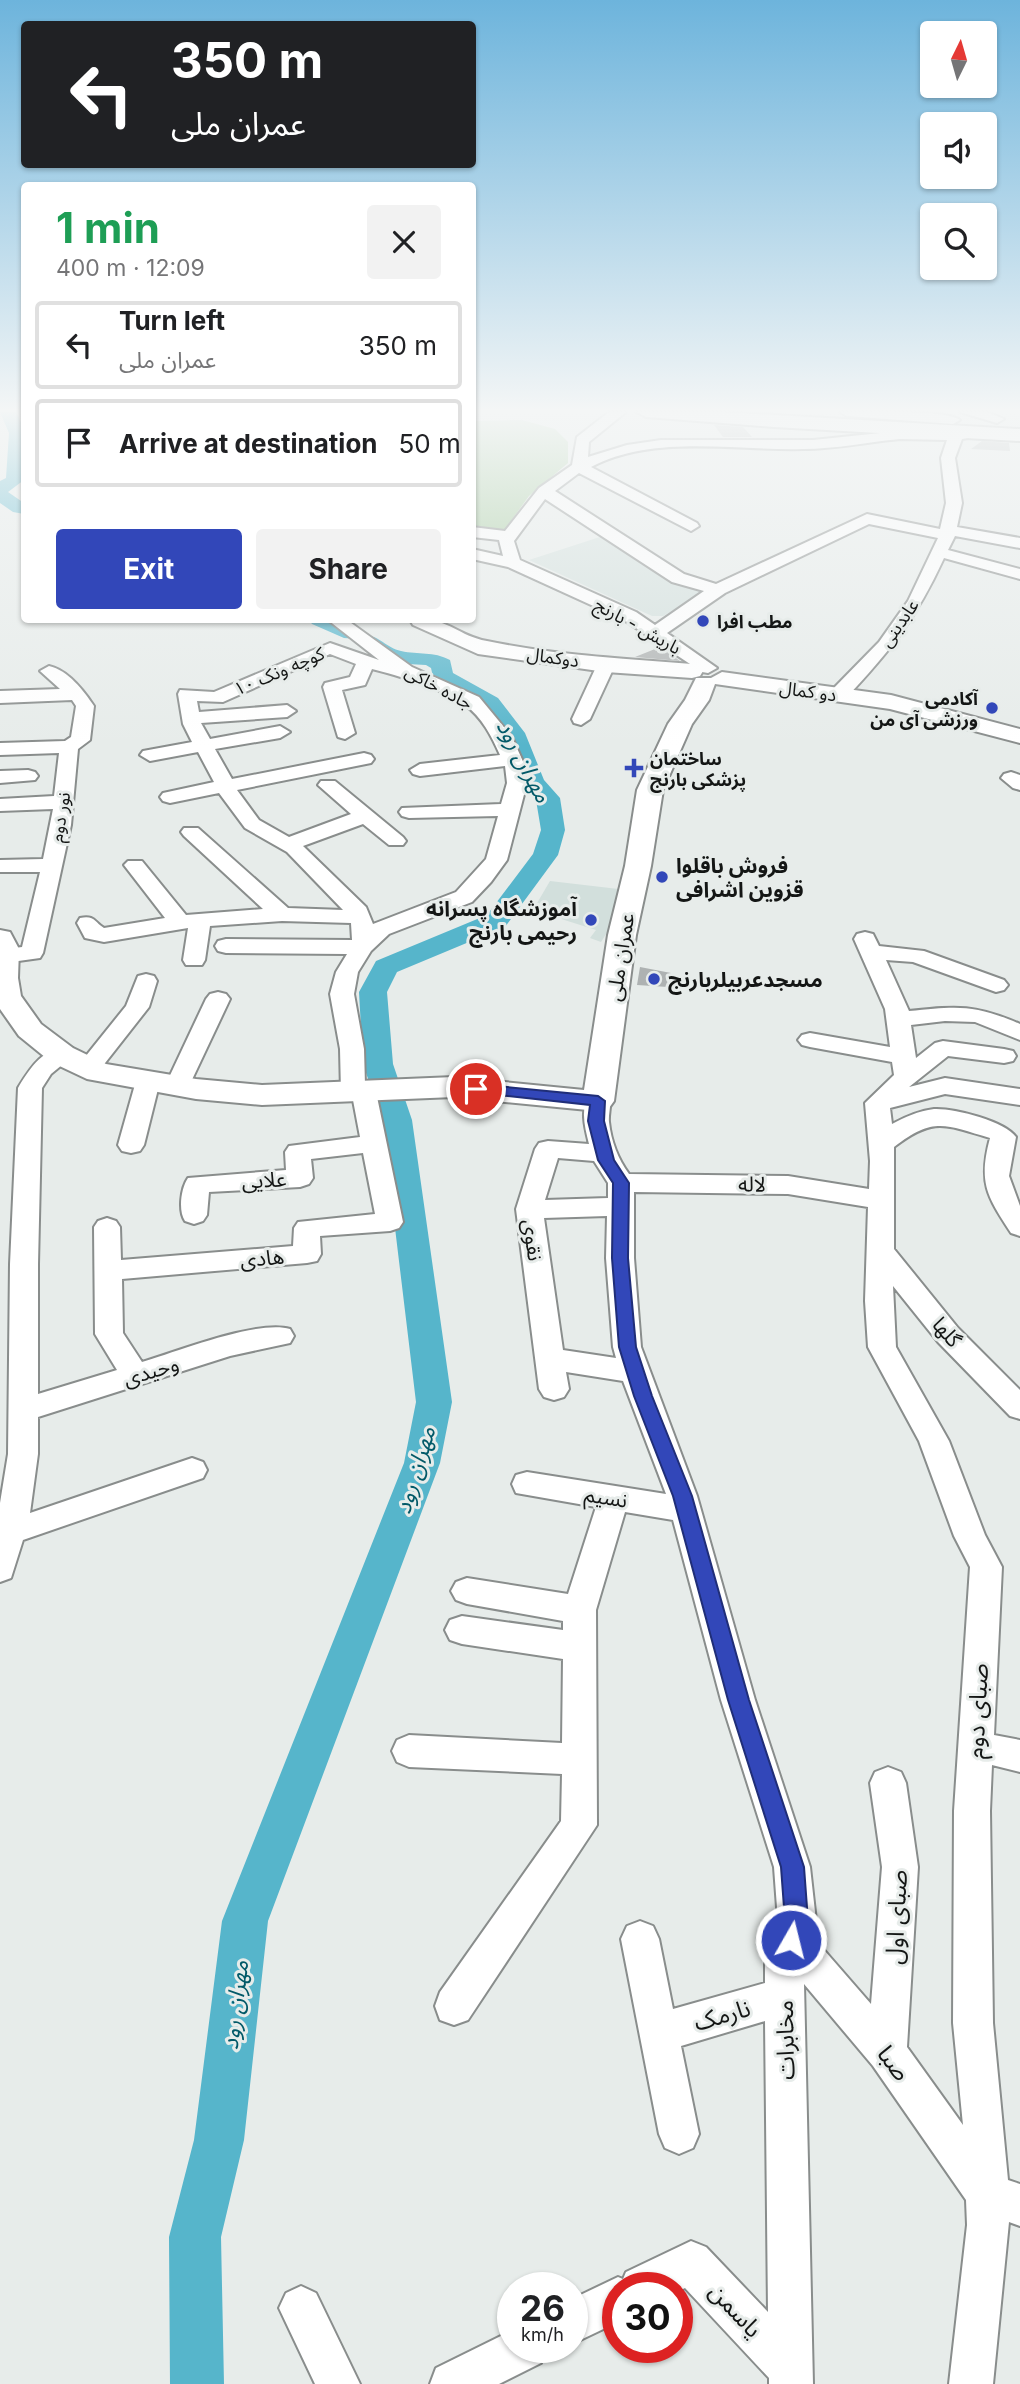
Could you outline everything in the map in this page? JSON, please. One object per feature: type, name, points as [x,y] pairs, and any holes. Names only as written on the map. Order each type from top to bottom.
[{"type":"main road","name":"دوکمال","points":[[427,623],[478,647],[605,668],[707,676]]},
{"type":"main road","name":"دو کمال","points":[[707,676],[933,711],[1020,736]]},
{"type":"main road","name":"عمران ملی","points":[[598,1101],[622,935],[638,866],[650,790],[680,724],[697,700],[707,676]]},
{"type":"main road","points":[[2,947],[6,997],[30,1030],[75,1061],[98,1072],[163,1084],[262,1095],[454,1087],[598,1101]]},
{"type":"street","points":[[513,563],[506,541],[519,523]]},
{"type":"street","points":[[594,523],[678,578],[718,590]]},
{"type":"street","points":[[686,523],[691,526]]},
{"type":"street","points":[[655,633],[718,590],[858,523]]},
{"type":"street","points":[[893,523],[1020,543]]},
{"type":"street","name":"عابدینی","points":[[838,695],[885,646],[916,601],[949,523]]},
{"type":"street","points":[[476,532],[509,536]]},
{"type":"street","points":[[939,552],[1020,574]]},
{"type":"street","name":"باریش - بارنج","points":[[476,555],[513,563],[630,616],[707,676]]},
{"type":"street","name":"جاده خاکی","points":[[341,623],[405,671],[472,701],[490,720],[512,759],[517,783],[512,810],[496,860],[464,897],[381,929],[362,947]]},
{"type":"street","name":"کوچه ونک ۱۰","points":[[191,718],[187,694],[216,698],[330,648],[369,663],[405,671]]},
{"type":"street","name":"کوچه ونک ۱۰","points":[[345,733],[332,687],[359,681],[361,669],[369,663]]},
{"type":"street","points":[[581,719],[605,668]]},
{"type":"street","points":[[48,671],[77,694]]},
{"type":"street","points":[[0,697],[77,694]]},
{"type":"street","name":"نور دوم","points":[[2,947],[32,953],[64,802],[69,747],[80,740],[85,706],[77,694]]},
{"type":"street","points":[[287,711],[191,718],[225,788],[252,824],[288,845],[358,912],[364,930],[362,947],[346,972],[342,994],[359,1092],[375,1144]]},
{"type":"street","points":[[150,755],[280,732]]},
{"type":"street","points":[[0,749],[69,747]]},
{"type":"street","points":[[170,797],[364,759]]},
{"type":"street","points":[[420,770],[512,759]]},
{"type":"street","points":[[0,777],[27,776]]},
{"type":"street","points":[[328,785],[396,841]]},
{"type":"street","points":[[0,805],[64,802]]},
{"type":"street","points":[[409,812],[512,810]]},
{"type":"street","points":[[288,845],[366,816]]},
{"type":"street","points":[[191,832],[282,914]]},
{"type":"street","points":[[0,866],[52,865]]},
{"type":"street","points":[[135,865],[190,922],[194,960]]},
{"type":"street","points":[[88,923],[93,933],[104,935],[190,922],[282,914],[359,917]]},
{"type":"street","points":[[905,1066],[897,1009],[868,945],[916,956],[996,985]]},
{"type":"street","points":[[226,946],[362,947]]},
{"type":"street","points":[[0,1569],[10,1532],[23,1454],[24,1264],[30,1088],[42,1069],[75,1061],[137,1007],[146,981]]},
{"type":"street","points":[[131,1145],[163,1084],[218,999]]},
{"type":"street","points":[[899,1019],[945,1014],[979,1015],[1020,1033]]},
{"type":"street","points":[[810,1040],[879,1054],[905,1066]]},
{"type":"street","points":[[877,1103],[905,1066],[943,1048],[1004,1056]]},
{"type":"street","points":[[877,1103],[945,1086],[1020,1097]]},
{"type":"street","points":[[598,1101],[596,1121],[604,1153],[621,1195]]},
{"type":"street","name":"صبای دوم","points":[[877,1103],[881,1145],[879,1301],[882,1347],[934,1441],[986,1567],[972,1811],[973,2023],[986,2152],[1003,2200],[988,2225],[971,2384]]},
{"type":"street","points":[[881,1145],[906,1125],[928,1117],[949,1117],[1000,1134],[994,1169],[996,1188],[1020,1227]]},
{"type":"street","name":"علایی","points":[[194,1215],[197,1184],[300,1178],[298,1152],[375,1144]]},
{"type":"street","name":"هادی","points":[[108,1271],[307,1254],[307,1228],[390,1222],[375,1144]]},
{"type":"street","name":"نقوی","points":[[554,1389],[529,1209],[548,1149],[604,1153]]},
{"type":"street","name":"لاله","points":[[529,1209],[621,1195],[788,1185],[882,1200]]},
{"type":"street","name":"مخابرات","points":[[621,1195],[620,1258],[627,1347],[686,1510],[738,1700],[792,1867],[797,1921],[783,1961],[791,2377]]},
{"type":"street","points":[[107,1227],[109,1334],[136,1376]]},
{"type":"street","name":"گلها","points":[[881,1251],[948,1335],[1020,1408]]},
{"type":"street","name":"وحیدی","points":[[24,1410],[229,1346],[280,1336]]},
{"type":"street","points":[[550,1359],[635,1372]]},
{"type":"street","points":[[10,1532],[192,1470]]},
{"type":"street","name":"نسیم","points":[[527,1484],[686,1510]]},
{"type":"street","points":[[454,2006],[579,1825],[580,1610],[614,1498]]},
{"type":"street","points":[[467,1591],[580,1610]]},
{"type":"street","points":[[462,1630],[580,1647]]},
{"type":"street","points":[[975,1746],[1020,1756]]},
{"type":"street","points":[[409,1751],[579,1759]]},
{"type":"street","name":"صبای اول","points":[[887,2052],[901,1867],[888,1783]]},
{"type":"street","points":[[640,1939],[679,2134]]},
{"type":"street","name":"صبا","points":[[791,1940],[887,2052],[1003,2200]]},
{"type":"street","name":"نارمک","points":[[660,2032],[784,1997]]},
{"type":"street","name":"یاسمن","points":[[671,2272],[691,2262],[791,2377]]},
{"type":"street","points":[[301,2308],[338,2384]]},
{"type":"street","points":[[452,2384],[497,2361]]},
{"type":"shaded area","points":[[606,535],[714,590],[695,603],[681,606],[663,616],[652,616],[529,560]]},
{"type":"shaded area","name":"آموزشگاه پسرانه رحیمی بارنج","points":[[550,881],[627,890],[613,931],[608,931],[601,942],[590,938],[596,930],[533,910]]},
{"type":"green space","points":[[476,523],[509,523],[503,532],[477,529]]},
{"type":"building","points":[[660,647],[680,661],[635,657]]},
{"type":"building","name":"مسجدعربیلربارنج","points":[[640,967],[671,973],[668,987],[637,985]]},
{"type":"waterway","name":"مهران رود","points":[[326,623],[351,634]]},
{"type":"waterway","name":"مهران رود","points":[[197,2384],[195,2237],[219,2140],[245,1921],[422,1463],[434,1402],[397,1120],[378,1064],[373,992],[386,967],[496,921],[545,855],[553,830],[548,798],[533,783],[517,738],[490,703],[442,676],[442,665],[431,659],[394,657],[367,641]]},
{"type":"place","name":"مطب افرا","points":[[703,621]]},
{"type":"place","name":"آکادمی ورزشی آی من","points":[[992,708]]},
{"type":"place","name":"ساختمان پزشکی بارنج","points":[[634,768]]},
{"type":"place","name":"فروش باقلوا قزوین اشرافی","points":[[662,877]]},
{"type":"place","name":"آموزشگاه پسرانه رحیمی بارنج","points":[[591,920]]},
{"type":"place","name":"مسجدعربیلربارنج","points":[[654,979]]},
{"type":"route","points":[[476,1089],[598,1101],[596,1121],[606,1160],[621,1183],[620,1258],[627,1347],[682,1496],[738,1700],[792,1867],[797,1921],[791,1940]]}]
